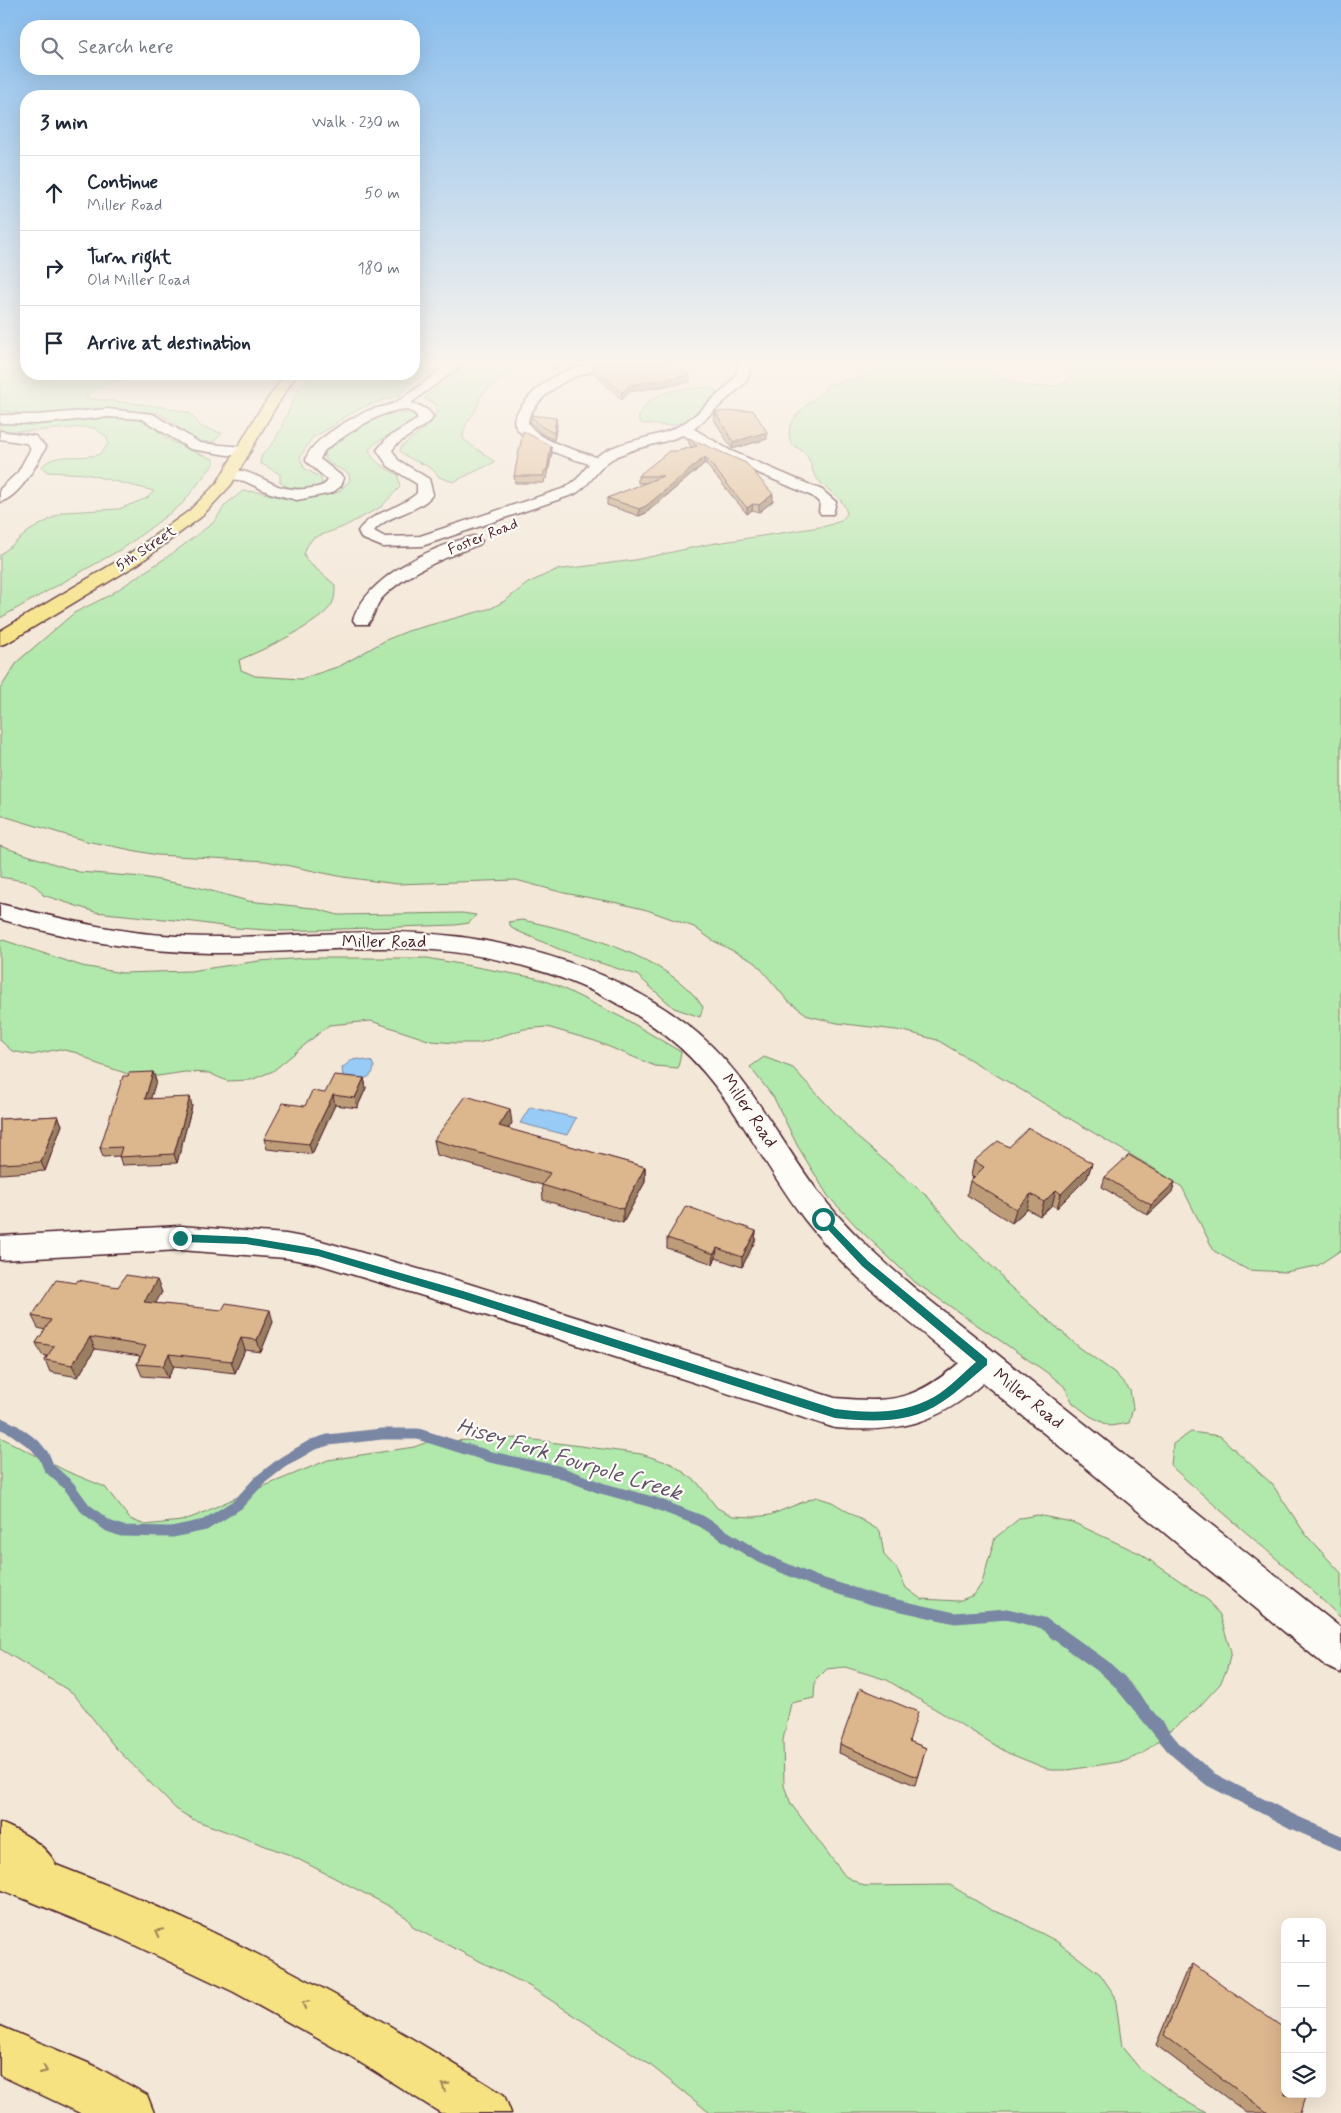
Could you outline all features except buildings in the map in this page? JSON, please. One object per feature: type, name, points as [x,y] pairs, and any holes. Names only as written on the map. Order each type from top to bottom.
[{"type":"main road","name":"5th Street","points":[[0,639],[113,572],[166,537],[205,505],[230,475],[238,462]]},
{"type":"main road","points":[[0,1845],[60,1889]]},
{"type":"main road","points":[[0,1867],[60,1889],[154,1929],[310,2006],[448,2088],[486,2113]]},
{"type":"main road","points":[[0,2050],[77,2084],[129,2113]]},
{"type":"street","points":[[0,497],[24,474],[31,462]]},
{"type":"street","points":[[230,475],[252,478],[286,494],[309,494],[327,490],[336,482],[336,478],[314,462]]},
{"type":"street","points":[[392,462],[418,477],[424,482],[426,488],[425,494],[415,503],[368,526],[367,535],[374,540],[396,543],[422,541],[570,491],[581,486],[596,465],[601,462]]},
{"type":"street","points":[[589,462],[596,465]]},
{"type":"street","points":[[744,462],[817,493],[828,502],[827,512]]},
{"type":"street","name":"Foster Road","points":[[362,620],[366,605],[373,597],[391,582],[422,564],[594,492],[603,481],[602,474],[596,465]]},
{"type":"street","name":"Miller Road","points":[[0,911],[86,933],[160,943],[242,945],[384,940],[478,948],[539,963],[598,984],[625,997],[674,1028],[718,1066],[750,1109],[807,1200],[843,1242],[901,1296],[1341,1653]]},
{"type":"street","points":[[0,1248],[180,1238],[216,1238],[286,1246],[318,1252],[454,1292],[835,1413],[874,1418],[908,1413],[938,1400],[983,1362]]},
{"type":"green space","points":[[47,462],[215,462],[182,504],[125,547],[0,618],[0,555],[29,531],[63,512],[119,509],[147,498],[154,491],[86,474],[47,472],[42,467]]},
{"type":"green space","points":[[302,462],[304,468],[321,478],[322,482],[319,486],[304,488],[288,487],[280,482],[280,474],[260,463]]},
{"type":"green space","points":[[328,462],[378,462],[398,475],[400,487],[381,507],[343,527],[313,538],[307,546],[304,554],[307,561],[335,585],[332,604],[326,611],[304,628],[239,660],[241,670],[255,676],[301,679],[340,666],[386,640],[408,631],[492,608],[528,583],[556,570],[635,560],[710,544],[826,526],[841,521],[847,514],[843,504],[824,486],[813,472],[809,462],[1341,462],[1341,1250],[1317,1266],[1285,1272],[1248,1270],[1214,1251],[1182,1187],[1153,1168],[937,1040],[904,1031],[837,1023],[809,1016],[788,1001],[756,963],[712,940],[694,927],[647,910],[564,893],[516,880],[397,884],[343,877],[266,861],[157,855],[86,841],[0,815],[0,689],[18,661],[74,613],[110,595],[173,553],[214,522],[226,504],[243,491],[260,492],[286,499],[305,499],[339,492],[350,480],[349,474]]},
{"type":"green space","points":[[418,462],[495,462],[453,482],[439,477],[426,465]]},
{"type":"green space","points":[[0,846],[79,872],[143,877],[197,887],[248,901],[313,908],[338,915],[462,913],[476,915],[469,923],[455,925],[283,931],[236,928],[95,912],[43,895],[40,890],[30,884],[0,877]]},
{"type":"green space","points":[[522,920],[595,939],[647,961],[669,974],[689,990],[703,1007],[700,1017],[674,1008],[637,975],[561,950],[513,929],[508,922]]},
{"type":"green space","points":[[0,939],[82,966],[122,973],[190,971],[259,961],[308,958],[427,958],[536,978],[556,985],[627,1020],[681,1052],[678,1068],[655,1066],[595,1041],[547,1027],[524,1029],[479,1043],[455,1043],[431,1041],[371,1021],[329,1025],[273,1071],[251,1080],[227,1081],[209,1073],[185,1072],[158,1076],[134,1076],[95,1063],[78,1053],[59,1049],[32,1055],[12,1051],[0,1040]]},
{"type":"green space","points":[[764,1057],[793,1068],[858,1138],[928,1197],[961,1237],[1000,1274],[1006,1283],[1079,1347],[1115,1373],[1130,1390],[1133,1408],[1129,1423],[1110,1426],[1090,1416],[1073,1403],[1064,1386],[916,1283],[859,1229],[828,1196],[797,1145],[774,1098],[750,1067]]},
{"type":"green space","points":[[1191,1432],[1220,1436],[1272,1484],[1306,1535],[1341,1573],[1341,1618],[1300,1579],[1171,1466],[1173,1444]]},
{"type":"green space","points":[[0,1437],[66,1471],[105,1487],[130,1519],[145,1525],[181,1521],[198,1515],[328,1460],[414,1447],[428,1442],[519,1438],[641,1454],[672,1464],[697,1482],[717,1508],[733,1516],[754,1517],[770,1515],[816,1497],[832,1502],[880,1531],[884,1555],[897,1569],[906,1588],[921,1599],[958,1601],[974,1595],[982,1583],[995,1538],[1020,1518],[1037,1515],[1072,1522],[1141,1554],[1209,1601],[1220,1615],[1231,1652],[1227,1669],[1220,1684],[1198,1708],[1142,1754],[1125,1761],[1068,1770],[1050,1770],[1008,1753],[887,1680],[845,1667],[827,1669],[815,1681],[814,1698],[791,1703],[783,1740],[784,1786],[791,1804],[845,1876],[864,1886],[950,1885],[991,1910],[1013,1918],[1056,1941],[1100,1974],[1115,1996],[1122,2047],[1140,2069],[1182,2099],[1206,2113],[710,2113],[649,2064],[529,1986],[414,1928],[407,1918],[389,1906],[290,1855],[192,1819],[176,1809],[114,1746],[73,1693],[0,1649]]},
{"type":"water","points":[[359,1059],[372,1062],[374,1067],[370,1076],[363,1079],[343,1077],[342,1068],[352,1060]]},
{"type":"water","points":[[530,1107],[576,1118],[567,1135],[520,1123]]},
{"type":"waterway","name":"Hisey Fork Fourpole Creek","points":[[0,1423],[13,1429],[35,1445],[44,1456],[49,1468],[69,1486],[85,1508],[108,1526],[122,1531],[172,1532],[205,1525],[238,1504],[260,1480],[283,1462],[312,1445],[328,1440],[382,1434],[418,1434],[491,1457],[557,1471],[601,1488],[652,1502],[701,1521],[761,1558],[814,1581],[875,1600],[955,1618],[1007,1614],[1043,1623],[1057,1633]]},
{"type":"waterway","name":"Hisey Fork Fourpole Creek","points":[[1055,1632],[1104,1667],[1119,1681],[1175,1749],[1210,1779],[1293,1822],[1341,1843]]},
{"type":"route","points":[[180,1238],[216,1238],[246,1241],[318,1252],[463,1295],[835,1413],[874,1418],[908,1413],[938,1400],[983,1362],[901,1296],[865,1264],[823,1219]]}]
